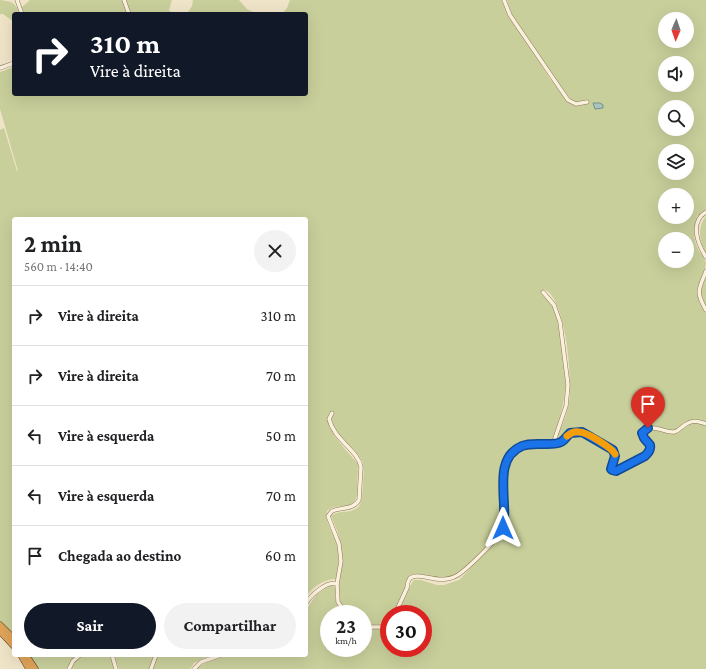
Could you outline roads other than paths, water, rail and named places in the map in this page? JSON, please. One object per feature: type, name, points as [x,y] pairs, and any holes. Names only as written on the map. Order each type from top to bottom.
[{"type":"highway","points":[[0,625],[12,637]]},
{"type":"highway","points":[[0,631],[12,644]]},
{"type":"highway","points":[[22,657],[29,669]]},
{"type":"highway","points":[[27,657],[35,669]]},
{"type":"street","points":[[17,0],[21,12]]},
{"type":"street","points":[[124,0],[128,12]]},
{"type":"street","points":[[504,0],[510,15],[550,76],[563,91],[568,100],[576,104],[586,102]]},
{"type":"street","points":[[0,68],[12,64]]},
{"type":"street","points":[[706,212],[699,219],[697,233],[698,244],[706,256]]},
{"type":"street","points":[[706,271],[698,291],[700,300],[706,310]]},
{"type":"street","points":[[543,292],[554,306],[560,322],[568,385],[566,406],[553,444]]},
{"type":"street","points":[[332,413],[329,419],[333,430],[355,455],[361,467],[359,500],[357,503],[350,508],[332,511],[328,516],[339,544],[341,561],[337,584],[339,588],[338,602],[340,605]]},
{"type":"street","points":[[399,605],[410,578],[417,575],[433,580],[441,580],[456,576],[469,566],[498,535],[503,528],[505,521],[503,508],[504,470],[512,454],[517,448],[528,444],[553,444],[561,442],[570,433],[582,432],[613,450],[615,456],[611,469],[616,471],[648,453],[650,450],[650,445],[642,435],[644,430],[653,427],[673,432],[691,421],[698,421],[706,424]]},
{"type":"street","points":[[308,600],[312,595],[330,584],[337,584]]},
{"type":"street","points":[[69,669],[73,661],[78,657]]},
{"type":"street","points":[[113,657],[116,669]]},
{"type":"street","points":[[150,669],[155,657]]},
{"type":"street","points":[[194,669],[201,662],[215,657]]},
{"type":"water","points":[[593,103],[600,103],[603,105],[603,108],[595,109]]}]
